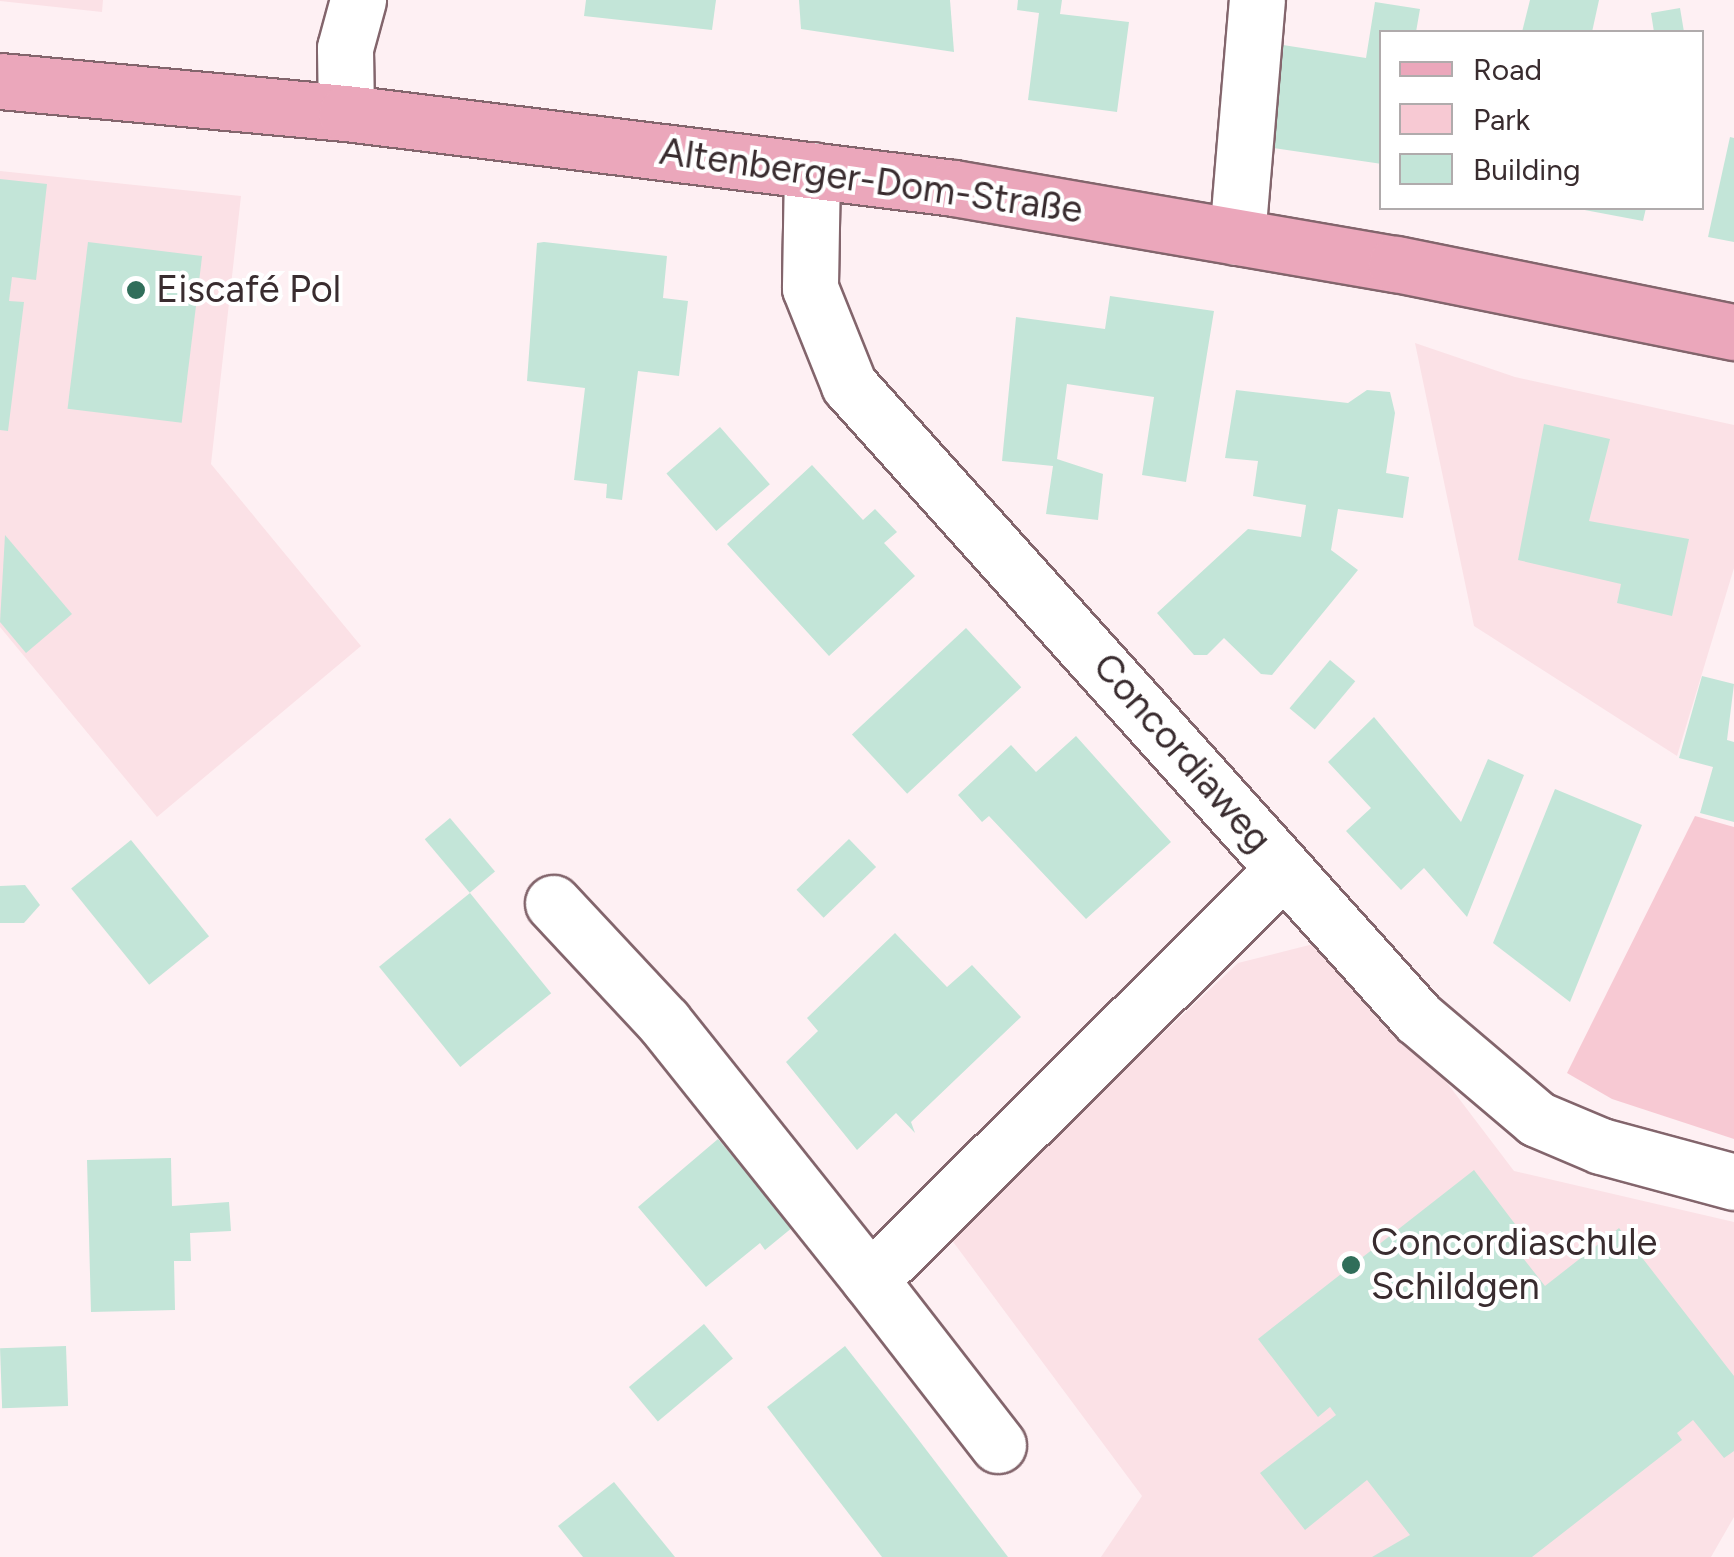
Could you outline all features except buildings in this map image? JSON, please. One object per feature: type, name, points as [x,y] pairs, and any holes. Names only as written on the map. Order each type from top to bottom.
[{"type":"main road","name":"Altenberger-Dom-Straße","points":[[0,80],[346,113],[812,170],[1237,237],[1734,332]]},
{"type":"street","points":[[346,113],[345,48],[358,0]]},
{"type":"street","points":[[1237,237],[1257,0]]},
{"type":"street","name":"Concordiaweg","points":[[812,170],[810,288],[850,385],[1418,1018],[1537,1119],[1602,1146],[1734,1182]]},
{"type":"street","points":[[870,1280],[1284,869]]},
{"type":"street","points":[[553,903],[664,1022],[998,1445]]},
{"type":"shaded area","points":[[0,0],[103,0],[102,12],[0,1]]},
{"type":"shaded area","points":[[0,171],[241,196],[211,464],[361,646],[157,817],[0,627]]},
{"type":"shaded area","points":[[1415,343],[1515,377],[1734,425],[1734,568],[1677,756],[1474,626]]},
{"type":"shaded area","name":"Concordiaschule Schildgen","points":[[1337,938],[1514,1171],[1734,1222],[1734,1517],[1711,1557],[1101,1557],[1142,1496],[948,1235],[1238,963]]},
{"type":"green space","points":[[1695,816],[1734,827],[1734,1139],[1612,1099],[1567,1073]]},
{"type":"place","name":"Eiscafé Pol","points":[[136,290]]},
{"type":"place","name":"Concordiaschule Schildgen","points":[[1351,1265]]}]
